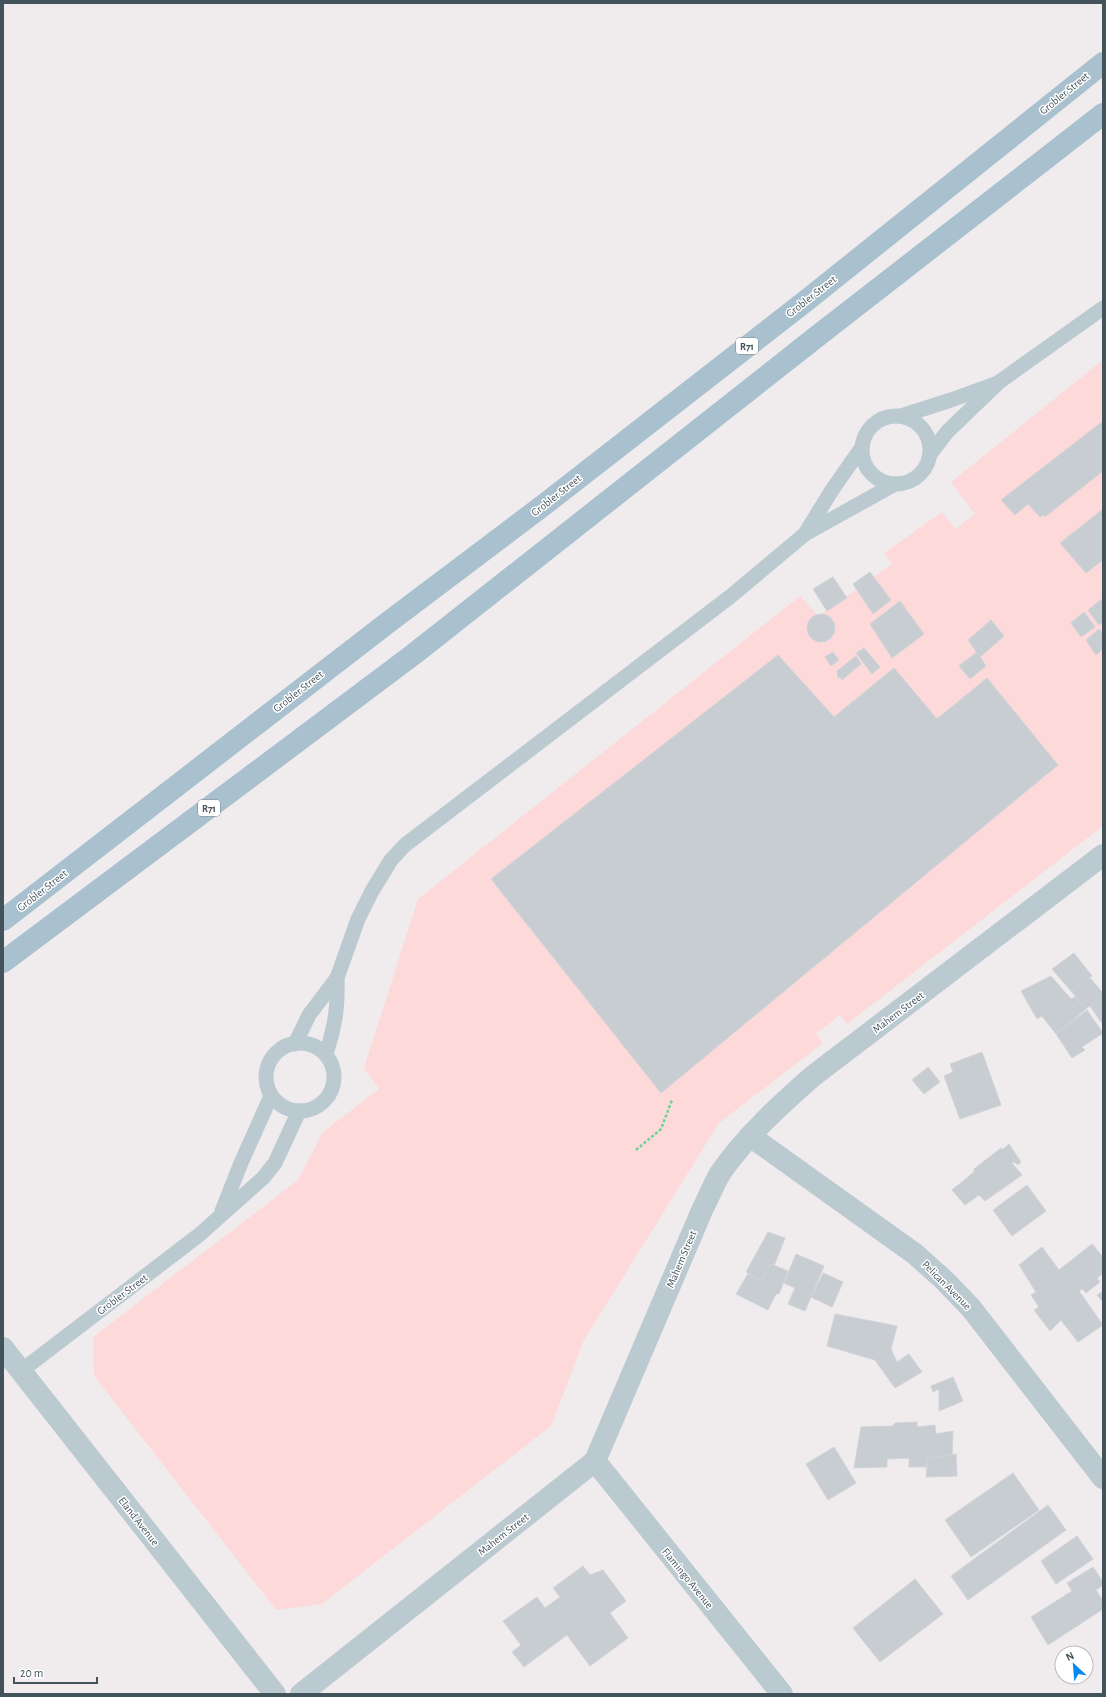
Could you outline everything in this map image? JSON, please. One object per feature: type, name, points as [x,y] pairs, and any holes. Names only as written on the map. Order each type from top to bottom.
[{"type":"main road","name":"Grobler Street","points":[[3,920],[386,624],[551,499],[763,334],[1103,63]]},
{"type":"main road","name":"R71","points":[[3,962],[414,654],[1103,114]]},
{"type":"street","name":"Mahem Street","points":[[301,1694],[594,1461],[703,1208],[721,1173],[750,1136],[782,1103],[813,1076],[1103,855]]},
{"type":"street","name":"Pelican Avenue","points":[[750,1136],[915,1254],[944,1280],[970,1308],[1103,1478]]},
{"type":"street","name":"Eland Avenue","points":[[3,1348],[275,1694]]},
{"type":"street","name":"Flamingo Avenue","points":[[594,1461],[782,1694]]},
{"type":"lane","points":[[931,453],[947,432],[999,382],[1103,308]]},
{"type":"lane","points":[[805,534],[832,490],[862,447],[865,436],[871,427],[880,420],[890,416],[902,416],[999,382]]},
{"type":"lane","points":[[862,447],[863,458],[871,472],[874,476],[884,482],[895,484],[906,483],[916,478],[929,462],[931,453],[929,440],[923,429],[914,420],[902,416]]},
{"type":"lane","points":[[295,1044],[309,1015],[337,978],[358,919],[381,875],[405,845],[731,596],[805,534],[895,484]]},
{"type":"lane","points":[[326,1054],[336,1022],[338,1005],[337,978]]},
{"type":"lane","points":[[295,1044],[306,1044],[317,1047],[326,1054],[332,1064],[334,1075],[333,1086],[329,1097],[320,1105],[310,1110],[299,1112],[278,1104],[271,1096],[267,1085],[266,1074],[269,1063],[275,1054],[284,1047],[295,1044]]},
{"type":"lane","name":"Grobler Street","points":[[221,1214],[271,1096]]},
{"type":"lane","name":"Grobler Street","points":[[21,1371],[199,1236],[221,1214],[263,1178],[275,1163],[299,1112]]},
{"type":"path","points":[[636,1150],[662,1129],[672,1100]]},
{"type":"shaded area","points":[[1103,360],[1103,826],[847,1024],[840,1015],[816,1034],[823,1043],[719,1123],[584,1340],[551,1426],[322,1604],[276,1610],[94,1376],[93,1337],[298,1180],[323,1132],[379,1089],[364,1068],[418,899],[800,596],[818,616],[892,564],[884,553],[942,512],[955,529],[975,514],[951,482]]},
{"type":"building","points":[[1103,421],[1103,471],[1046,516],[1043,515],[1040,517],[1028,504],[1015,515],[1001,500]]},
{"type":"building","points":[[1103,509],[1103,560],[1086,573],[1060,543]]},
{"type":"building","points":[[870,572],[891,600],[873,614],[853,584]]},
{"type":"building","points":[[833,577],[847,598],[827,611],[813,589]]},
{"type":"building","points":[[1102,599],[1103,622],[1099,625],[1088,610]]},
{"type":"building","points":[[900,601],[924,634],[892,658],[870,624]]},
{"type":"building","points":[[1084,612],[1095,627],[1081,637],[1071,623]]},
{"type":"building","points":[[821,614],[831,618],[835,628],[831,638],[821,642],[811,638],[807,628],[811,618]]},
{"type":"building","points":[[991,620],[1004,636],[980,657],[968,640]]},
{"type":"building","points":[[1099,629],[1103,634],[1103,649],[1096,655],[1086,640]]},
{"type":"building","points":[[864,648],[880,667],[872,674],[856,653]]},
{"type":"building","points":[[833,652],[839,660],[831,666],[825,657]]},
{"type":"building","points":[[977,652],[986,666],[970,679],[959,666]]},
{"type":"building","points":[[778,655],[834,717],[894,668],[937,719],[987,678],[1058,765],[661,1093],[491,879]]},
{"type":"building","points":[[856,656],[861,664],[842,680],[840,677],[838,678],[837,671]]},
{"type":"building","points":[[1074,953],[1092,976],[1071,991],[1052,969]]},
{"type":"building","points":[[1051,976],[1071,999],[1075,997],[1086,1009],[1056,1034],[1042,1016],[1037,1019],[1021,991]]},
{"type":"building","points":[[1089,977],[1103,993],[1103,995],[1086,1009],[1071,991]]},
{"type":"building","points":[[1103,995],[1103,1021],[1101,1022],[1090,1006]]},
{"type":"building","points":[[1087,1010],[1103,1033],[1082,1047],[1085,1050],[1072,1058],[1056,1034]]},
{"type":"building","points":[[982,1052],[1001,1105],[960,1119],[944,1076],[953,1072],[950,1064]]},
{"type":"building","points":[[928,1067],[940,1082],[924,1094],[912,1080]]},
{"type":"building","points":[[1009,1144],[1021,1162],[1018,1165],[1014,1162],[1012,1163],[1022,1175],[985,1201],[979,1195],[965,1205],[952,1190],[974,1172],[974,1169],[1001,1148],[1002,1150]]},
{"type":"building","points":[[1027,1185],[1046,1211],[1012,1236],[993,1210]]},
{"type":"building","points":[[768,1232],[785,1238],[774,1266],[771,1264],[761,1281],[746,1272]]},
{"type":"building","points":[[1092,1244],[1103,1257],[1103,1273],[1097,1278],[1100,1282],[1086,1293],[1082,1289],[1079,1291],[1103,1325],[1078,1342],[1061,1320],[1050,1331],[1034,1310],[1039,1307],[1031,1295],[1036,1292],[1019,1265],[1042,1247],[1059,1270]]},
{"type":"building","points":[[796,1254],[824,1266],[805,1311],[788,1304],[795,1288],[784,1283]]},
{"type":"building","points":[[771,1264],[788,1271],[779,1294],[776,1294],[768,1310],[736,1294],[748,1274],[761,1281]]},
{"type":"building","points":[[823,1273],[843,1282],[832,1307],[811,1297]]},
{"type":"building","points":[[1103,1291],[1103,1302],[1097,1295]]},
{"type":"building","points":[[835,1314],[897,1326],[891,1349],[897,1362],[909,1354],[922,1372],[895,1388],[875,1360],[827,1346]]},
{"type":"building","points":[[953,1377],[963,1401],[939,1411],[939,1389],[933,1392],[931,1386]]},
{"type":"building","points":[[917,1422],[917,1427],[935,1425],[936,1434],[953,1431],[952,1456],[928,1458],[927,1467],[909,1467],[909,1458],[887,1459],[887,1467],[854,1468],[861,1427],[893,1426],[895,1423]]},
{"type":"building","points":[[834,1447],[856,1483],[828,1500],[806,1464]]},
{"type":"building","points":[[956,1454],[957,1476],[926,1477],[928,1458]]},
{"type":"building","points":[[1013,1473],[1039,1510],[971,1557],[945,1520]]},
{"type":"building","points":[[1048,1505],[1066,1530],[968,1600],[951,1576]]},
{"type":"building","points":[[1077,1536],[1093,1559],[1056,1584],[1041,1561]]},
{"type":"building","points":[[583,1566],[590,1575],[603,1570],[626,1601],[610,1613],[628,1638],[590,1666],[567,1635],[524,1667],[512,1652],[521,1645],[503,1621],[537,1597],[545,1608],[560,1597],[553,1588]]},
{"type":"building","points":[[1093,1567],[1103,1582],[1103,1585],[1096,1590],[1103,1601],[1103,1609],[1048,1645],[1031,1617],[1072,1591],[1067,1583]]},
{"type":"building","points":[[915,1579],[943,1614],[880,1662],[853,1628]]}]
